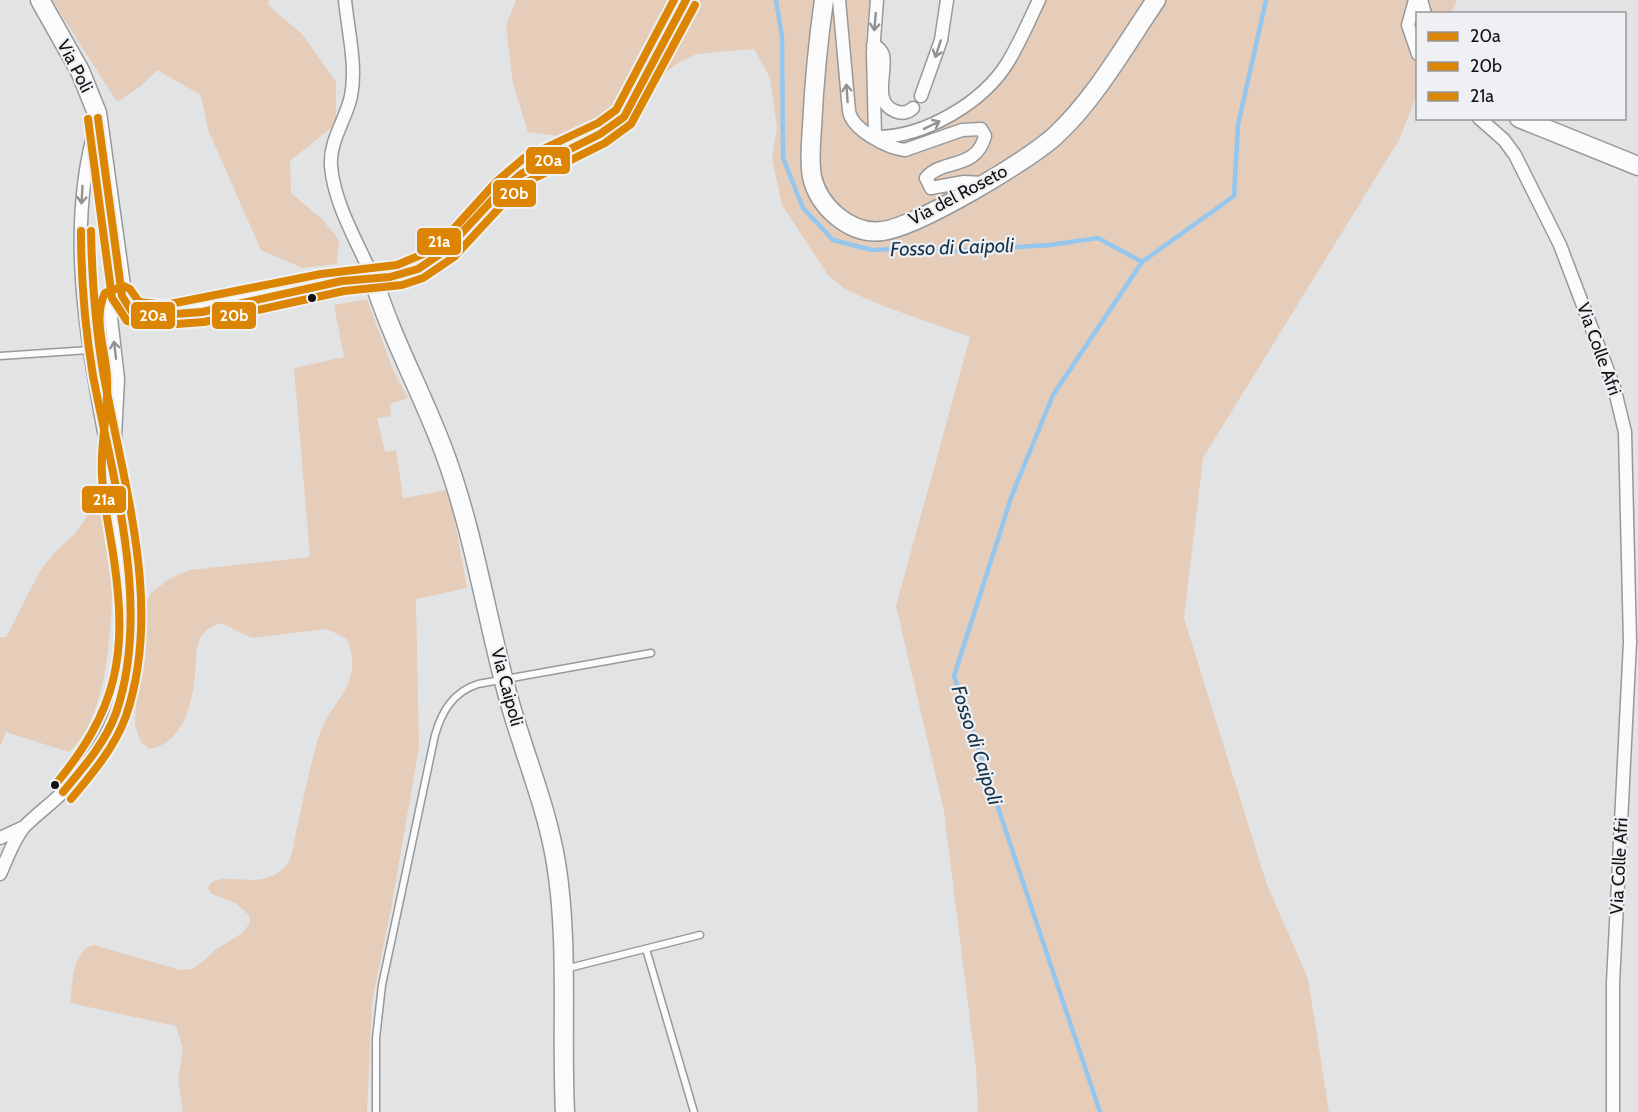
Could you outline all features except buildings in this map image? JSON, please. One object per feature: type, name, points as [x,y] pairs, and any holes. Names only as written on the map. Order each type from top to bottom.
[{"type":"street","name":"Via Poli","points":[[40,0],[87,85],[98,118],[122,296]]},
{"type":"street","points":[[345,0],[352,83],[349,103],[333,146],[331,168],[338,193],[373,278]]},
{"type":"street","points":[[112,471],[118,379],[110,309],[113,299],[122,296],[132,312],[143,316],[157,316],[206,309],[345,281],[405,274],[429,264],[519,175],[547,157],[592,137],[620,121],[630,107],[686,0]]},
{"type":"street","points":[[875,137],[873,45],[877,0]]},
{"type":"street","points":[[921,96],[941,40],[947,0]]},
{"type":"street","points":[[875,137],[911,133],[932,126],[970,100],[1007,63],[1039,0]]},
{"type":"street","name":"Via del Roseto","points":[[824,1],[813,104],[810,166],[815,185],[829,209],[854,227],[881,231],[918,219],[1041,148],[1064,127],[1156,0]]},
{"type":"street","points":[[1416,0],[1408,25],[1416,48]]},
{"type":"street","points":[[824,1],[849,116],[859,130],[905,150],[962,130],[981,129],[985,136],[982,146],[974,155],[930,172],[926,178],[931,188],[964,182],[983,183]]},
{"type":"street","points":[[873,45],[879,48],[883,55],[882,90],[885,101],[898,112],[906,113],[913,108]]},
{"type":"street","points":[[0,837],[24,827],[63,792],[86,764],[105,735],[119,703],[128,644],[129,602],[112,471],[89,350],[82,291],[82,200],[85,165],[98,118]]},
{"type":"street","name":"Via Colle Afri","points":[[1481,120],[1504,140],[1515,155],[1560,245],[1614,387],[1625,432],[1630,642],[1613,983],[1613,1112]]},
{"type":"street","points":[[1524,120],[1638,166]]},
{"type":"street","name":"Via Caipoli","points":[[373,278],[391,332],[427,408],[455,482],[473,546],[503,680],[555,855],[560,895],[565,1112]]},
{"type":"street","points":[[0,874],[24,827]]},
{"type":"lane","points":[[0,356],[89,350]]},
{"type":"lane","points":[[375,1112],[376,1038],[382,985],[437,728],[444,711],[456,695],[472,686],[651,653]]},
{"type":"lane","points":[[562,970],[700,935]]},
{"type":"lane","points":[[646,949],[694,1112]]},
{"type":"shaded area","points":[[52,0],[269,0],[268,5],[302,34],[336,82],[336,124],[290,161],[291,193],[321,218],[339,240],[337,264],[303,268],[261,250],[208,130],[201,95],[157,70],[141,86],[117,102]]},
{"type":"shaded area","points":[[516,0],[870,0],[866,35],[869,126],[879,137],[932,126],[996,76],[1039,0],[1457,0],[1451,12],[1416,12],[1416,98],[1399,140],[1203,458],[1184,618],[1267,885],[1308,978],[1329,1112],[978,1112],[976,1067],[944,811],[896,606],[970,337],[878,304],[845,289],[828,275],[782,205],[772,159],[777,128],[770,78],[754,49],[697,54],[678,63],[616,109],[558,136],[528,132],[513,84],[506,26]]},
{"type":"shaded area","points":[[367,299],[393,370],[408,398],[390,404],[391,416],[377,418],[385,452],[396,450],[403,498],[449,490],[467,588],[416,599],[419,747],[391,909],[372,1002],[367,1112],[183,1112],[178,1079],[183,1049],[176,1026],[70,1003],[75,968],[81,953],[94,945],[180,970],[192,969],[242,933],[250,923],[249,915],[235,903],[212,894],[208,888],[213,882],[221,879],[266,878],[278,873],[288,863],[318,739],[323,725],[349,681],[352,669],[351,655],[347,639],[327,629],[252,638],[221,623],[213,626],[199,640],[194,688],[183,722],[170,740],[149,749],[141,742],[135,726],[140,614],[151,593],[169,579],[190,570],[310,557],[294,368],[344,357],[334,305]]},
{"type":"shaded area","points":[[93,507],[111,516],[112,542],[112,607],[109,641],[97,706],[85,732],[69,752],[6,732],[0,747],[0,637],[6,637],[40,571],[54,553],[75,534]]},
{"type":"waterway","name":"Fosso di Caipoli","points":[[776,0],[782,37],[783,158],[803,208],[833,240],[872,250],[914,248],[953,251],[1050,245],[1098,238],[1142,262],[1053,395],[1012,495],[954,676],[1100,1112]]},
{"type":"waterway","name":"Fosso di Caipoli","points":[[1142,262],[1234,196],[1238,125],[1266,0]]},
{"type":"transit line","name":"21a","points":[[55,785],[76,758],[105,706],[118,654],[118,594],[102,474],[107,390],[100,313],[105,293],[124,286],[130,289],[139,302],[165,305],[321,274],[397,265],[423,254],[449,234],[497,181],[524,158],[598,123],[616,110],[674,0]]},
{"type":"transit line","name":"20a","points":[[98,118],[122,296],[132,312],[149,316],[202,312],[342,281],[390,277],[418,269],[446,250],[495,197],[521,174],[600,134],[624,117],[686,0]]},
{"type":"transit line","name":"20b","points":[[88,119],[112,298],[127,321],[150,326],[204,322],[344,291],[402,285],[423,278],[454,257],[502,205],[527,182],[605,143],[631,124],[695,5]]},
{"type":"transit line","name":"20a","points":[[63,792],[93,755],[116,713],[126,673],[130,631],[130,588],[119,501],[93,376],[88,340],[81,231]]},
{"type":"transit line","name":"20b","points":[[71,799],[116,739],[126,716],[137,674],[141,631],[136,543],[98,336],[91,231]]}]
